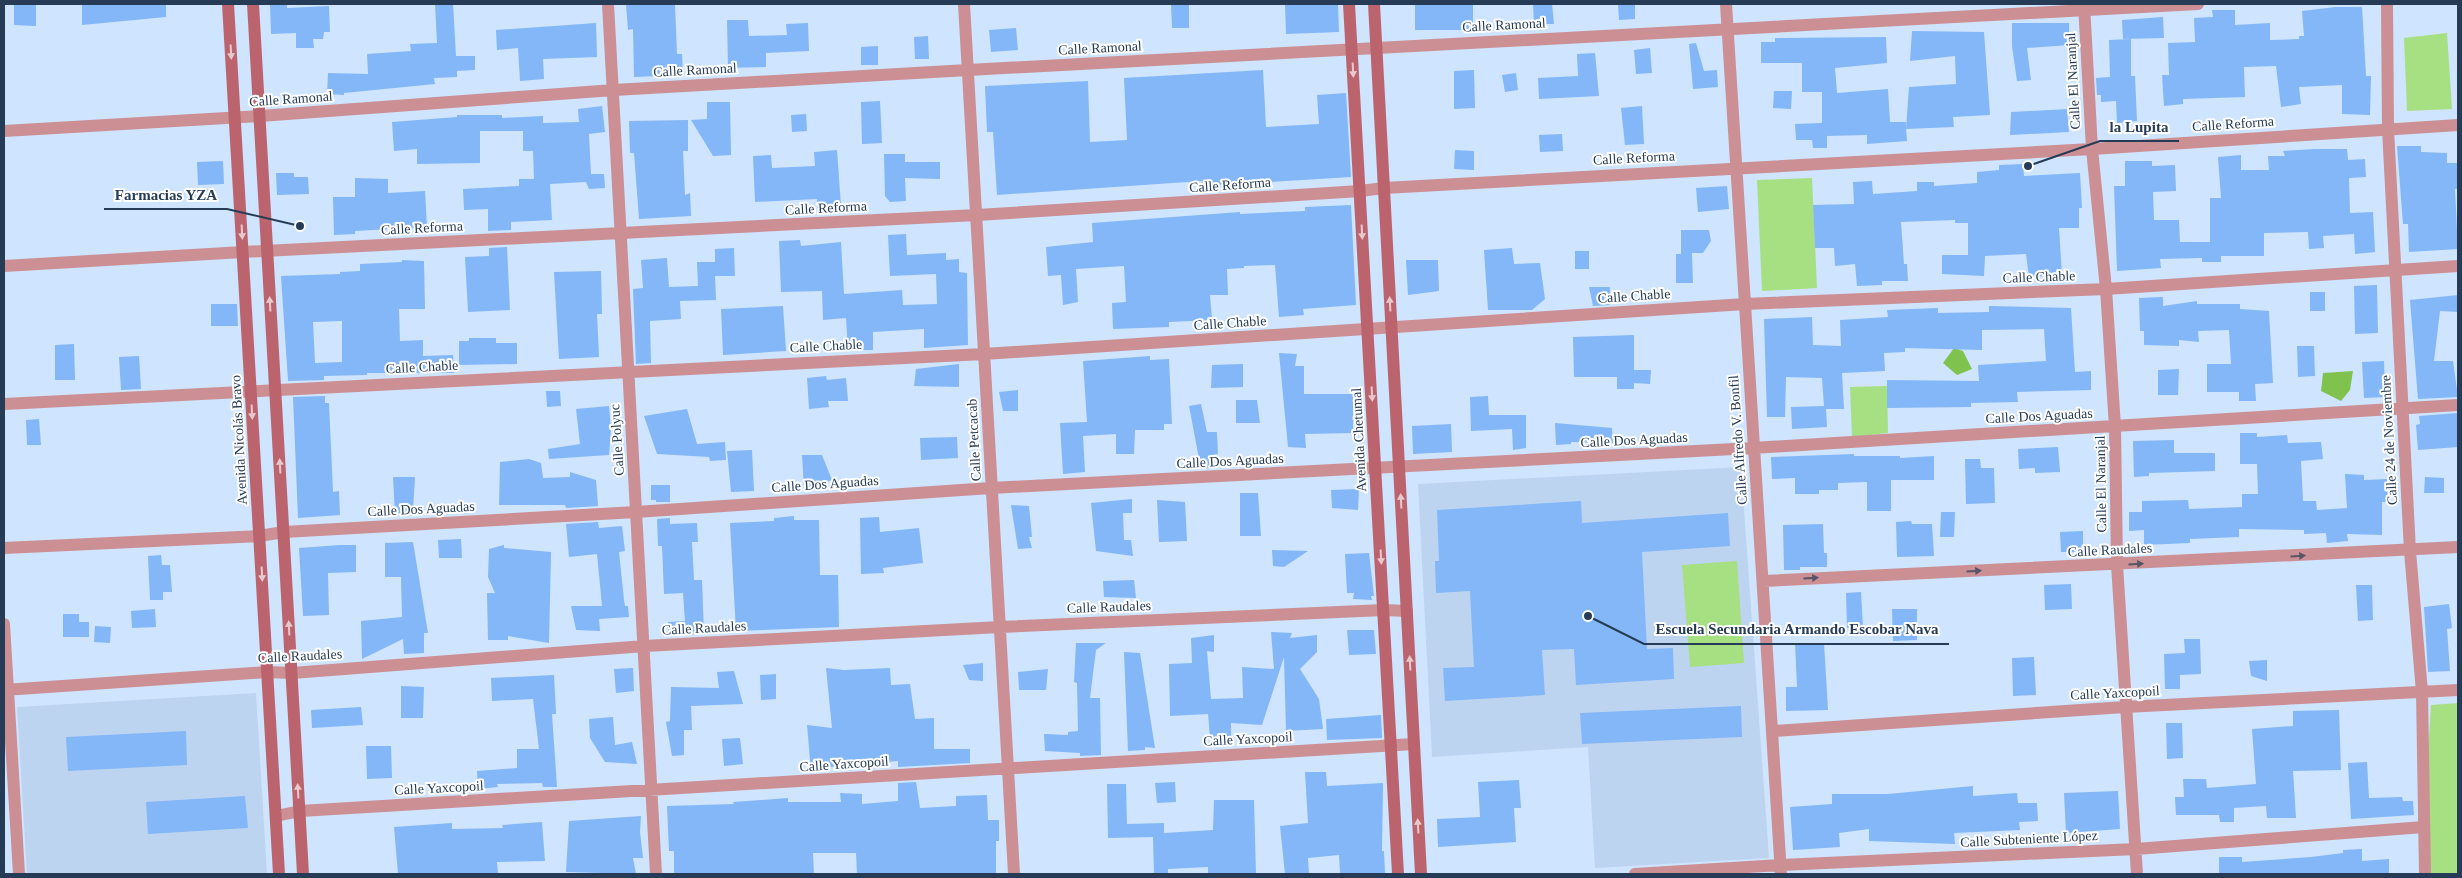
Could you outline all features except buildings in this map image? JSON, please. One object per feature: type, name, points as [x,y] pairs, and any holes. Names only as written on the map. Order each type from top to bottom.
[{"type":"main road","name":"Avenida Nicolás Bravo","points":[[228,4],[279,874]]},
{"type":"main road","points":[[253,4],[303,874]]},
{"type":"main road","name":"Avenida Chetumal","points":[[1349,4],[1398,874]]},
{"type":"main road","points":[[1374,4],[1421,874]]},
{"type":"street","name":"Calle Polyuc","points":[[608,4],[614,90],[619,233],[645,646],[656,874]]},
{"type":"street","name":"Calle Petcacab","points":[[964,4],[1014,874]]},
{"type":"street","name":"Calle Alfredo V. Bonfil","points":[[1726,4],[1781,870]]},
{"type":"street","name":"Calle Ramonal","points":[[4,130],[235,118],[614,90],[2084,8],[2198,4]]},
{"type":"street","name":"Calle 24 de Noviembre","points":[[2387,4],[2388,128],[2394,270],[2410,551],[2422,692],[2426,874]]},
{"type":"street","name":"Calle El Naranjal","points":[[2084,8],[2092,149],[2106,289],[2115,427],[2117,565],[2137,874]]},
{"type":"street","name":"Calle Reforma","points":[[4,266],[243,252],[977,216],[1360,192],[1384,188],[2092,149],[2388,128],[2458,125]]},
{"type":"street","name":"Calle Chable","points":[[4,404],[984,354],[1745,304],[2106,289],[2458,266]]},
{"type":"street","name":"Calle Dos Aguadas","points":[[4,548],[260,536],[284,532],[636,512],[991,488],[1753,448],[2458,405]]},
{"type":"street","name":"Calle Raudales","points":[[1763,581],[2458,548]]},
{"type":"street","name":"Calle Raudales","points":[[6,690],[267,672],[292,673],[645,646],[1000,627],[1384,610],[1407,611]]},
{"type":"street","points":[[4,624],[10,828],[18,874]]},
{"type":"street","name":"Calle Yaxcopoil","points":[[1773,731],[2125,707],[2458,690]]},
{"type":"street","name":"Calle Yaxcopoil","points":[[276,816],[300,812],[1414,744]]},
{"type":"street","name":"Calle Subteniente López","points":[[1636,874],[1781,870],[2136,850],[2424,827]]},
{"type":"shaded area","points":[[1741,467],[1769,858],[1595,868],[1588,747],[1432,757],[1418,484]]},
{"type":"shaded area","points":[[256,693],[267,874],[27,874],[17,707]]},
{"type":"green space","points":[[2447,33],[2452,109],[2407,111],[2404,38]]},
{"type":"green space","points":[[1812,178],[1817,288],[1762,291],[1757,180]]},
{"type":"green space","points":[[1954,348],[1963,351],[1972,369],[1957,375],[1943,363]]},
{"type":"green space","points":[[2353,371],[2350,390],[2341,401],[2321,391],[2323,373]]},
{"type":"green space","points":[[1887,386],[1888,433],[1852,437],[1850,387]]},
{"type":"green space","points":[[1737,561],[1744,663],[1690,667],[1682,565]]},
{"type":"green space","points":[[2458,703],[2458,874],[2431,874],[2424,819],[2431,705]]},
{"type":"place","name":"la Lupita","points":[[2028,166]]},
{"type":"place","name":"Farmacias YZA","points":[[300,226]]},
{"type":"place","name":"Escuela Secundaria Armando Escobar Nava","points":[[1588,616]]}]
